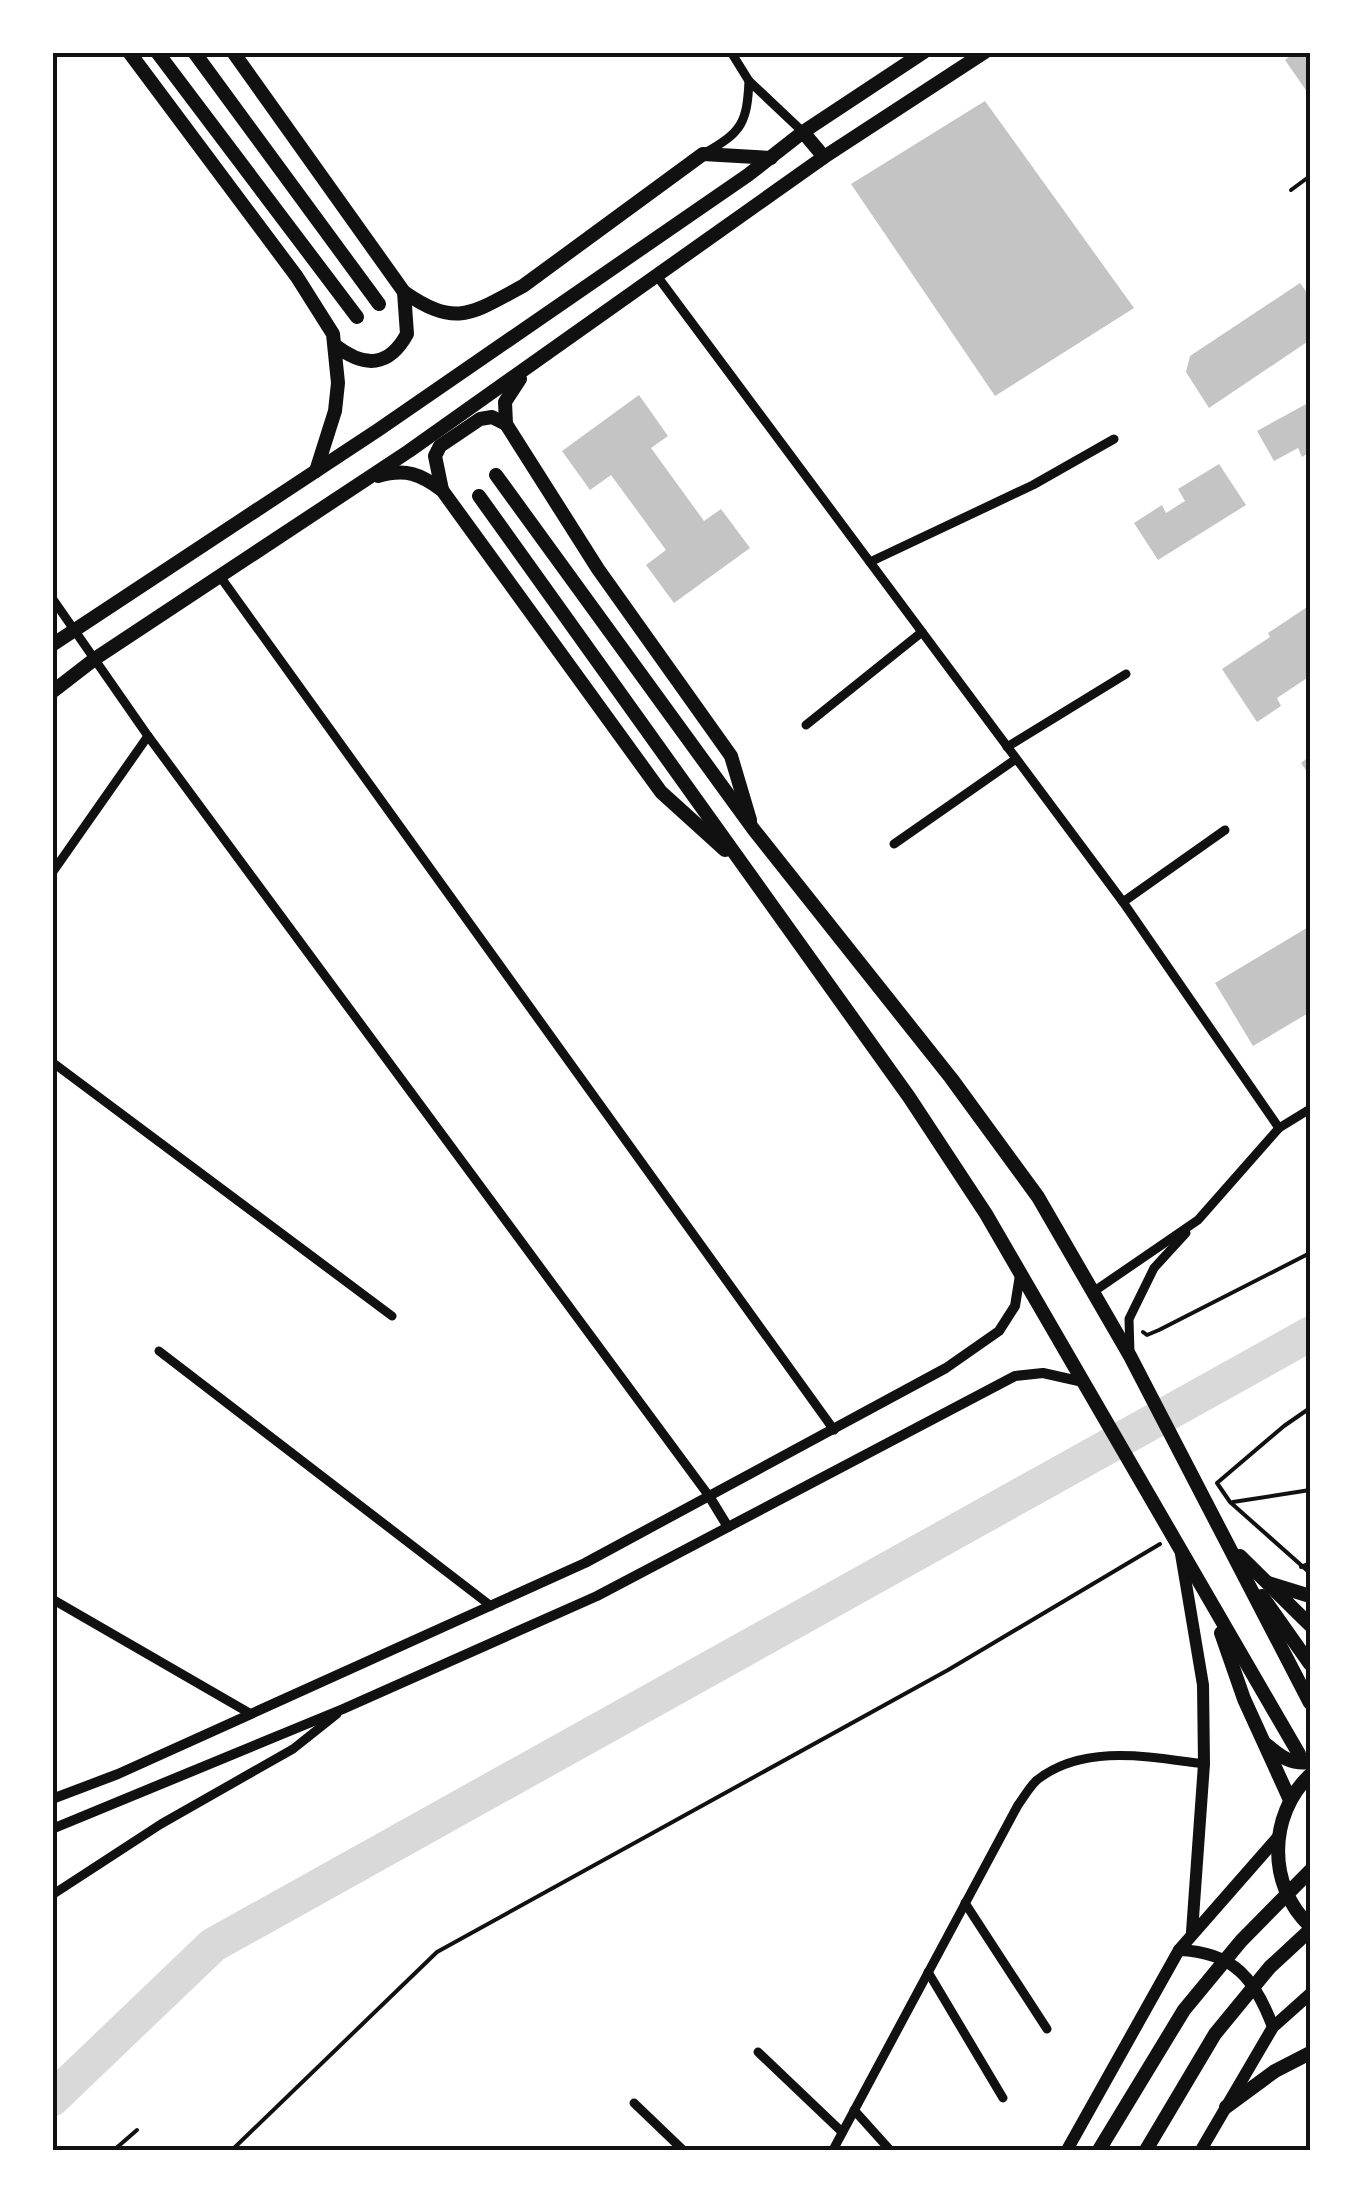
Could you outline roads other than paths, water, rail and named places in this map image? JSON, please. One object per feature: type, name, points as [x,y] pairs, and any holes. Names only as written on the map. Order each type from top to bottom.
[{"type":"main road","points":[[128,52],[297,277],[333,334],[338,383],[335,411],[315,472]]},
{"type":"main road","points":[[156,52],[357,317]]},
{"type":"main road","points":[[194,52],[379,304]]},
{"type":"main road","points":[[234,52],[404,292],[430,310],[454,316],[523,286],[702,154],[772,158]]},
{"type":"main road","points":[[52,645],[315,472],[924,52]]},
{"type":"main road","points":[[52,692],[96,658],[364,480],[824,157],[985,52]]},
{"type":"main road","points":[[803,132],[824,157]]},
{"type":"main road","points":[[336,346],[349,356],[374,362],[392,354],[407,334],[404,292]]},
{"type":"main road","points":[[537,360],[510,391],[504,412],[506,424],[598,568],[731,756],[754,830]]},
{"type":"main road","points":[[442,490],[435,456],[440,446],[480,419],[492,417],[506,424]]},
{"type":"main road","points":[[364,480],[388,473],[422,475],[442,490],[662,792],[747,871]]},
{"type":"main road","points":[[496,475],[754,830],[952,1078],[1038,1197],[1130,1356],[1310,1704]]},
{"type":"main road","points":[[479,496],[909,1097],[986,1214],[1305,1758],[1297,1764],[1263,1742]]},
{"type":"main road","points":[[1225,1540],[1310,1625]]},
{"type":"main road","points":[[1181,1551],[1202,1660],[1204,1764],[1192,1932]]},
{"type":"main road","points":[[1245,1577],[1310,1664]]},
{"type":"main road","points":[[1264,1582],[1310,1596]]},
{"type":"main road","points":[[1209,1599],[1244,1699],[1290,1800]]},
{"type":"main road","points":[[1146,2150],[1215,2034],[1270,1967],[1310,1928],[1288,1898],[1278,1868],[1278,1838],[1290,1800],[1310,1775]]},
{"type":"main road","points":[[1068,2150],[1192,1932],[1278,1838]]},
{"type":"main road","points":[[1100,2150],[1184,2010],[1242,1940],[1310,1871]]},
{"type":"main road","points":[[1180,1950],[1204,1951],[1221,1957],[1243,1973],[1262,1999],[1274,2027]]},
{"type":"main road","points":[[1201,2150],[1274,2027],[1310,1994]]},
{"type":"main road","points":[[1226,2107],[1275,2071],[1310,2053]]},
{"type":"street","points":[[730,52],[749,80],[803,132]]},
{"type":"street","points":[[702,154],[724,142],[742,124],[749,80]]},
{"type":"street","points":[[657,276],[1123,902],[1279,1128]]},
{"type":"street","points":[[870,562],[1033,485],[1114,439]]},
{"type":"street","points":[[219,575],[834,1430]]},
{"type":"street","points":[[52,598],[148,736],[710,1496],[728,1527]]},
{"type":"street","points":[[806,725],[922,632]]},
{"type":"street","points":[[1007,747],[1126,674]]},
{"type":"street","points":[[52,873],[148,736]]},
{"type":"street","points":[[894,844],[1016,760]]},
{"type":"street","points":[[1123,902],[1224,830]]},
{"type":"street","points":[[52,1062],[392,1316]]},
{"type":"street","points":[[1130,1356],[1129,1319],[1154,1268],[1279,1128],[1310,1109]]},
{"type":"street","points":[[1093,1292],[1198,1220]]},
{"type":"street","points":[[52,1799],[118,1774],[585,1563],[834,1430],[946,1368],[999,1331],[1015,1306],[1020,1275]]},
{"type":"street","points":[[160,1351],[490,1606]]},
{"type":"street","points":[[52,1829],[343,1708],[596,1596],[1015,1376],[1043,1373],[1085,1382]]},
{"type":"street","points":[[52,1599],[250,1714]]},
{"type":"street","points":[[52,1895],[162,1824],[293,1749],[343,1708]]},
{"type":"street","points":[[833,2150],[1018,1805],[1036,1781],[1062,1767],[1092,1758],[1127,1754],[1204,1764]]},
{"type":"street","points":[[965,1903],[1047,2029]]},
{"type":"street","points":[[928,1972],[1003,2098]]},
{"type":"street","points":[[758,2052],[842,2132]]},
{"type":"street","points":[[634,2103],[683,2150]]},
{"type":"street","points":[[854,2110],[890,2150]]},
{"type":"lane","points":[[1291,190],[1310,176]]},
{"type":"waterway","points":[[52,2099],[213,1945],[1310,1334]]}]
